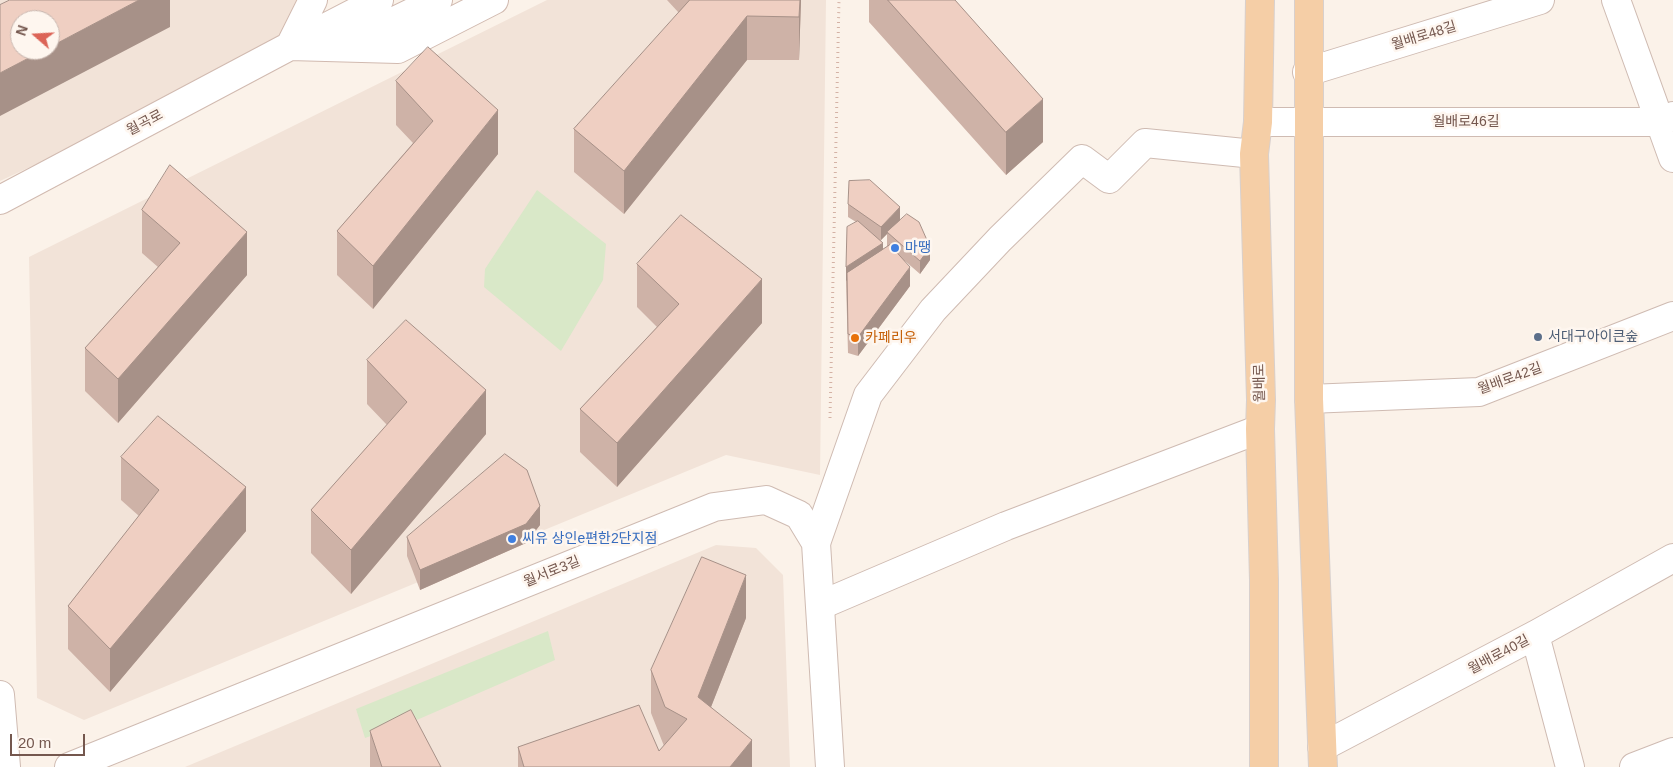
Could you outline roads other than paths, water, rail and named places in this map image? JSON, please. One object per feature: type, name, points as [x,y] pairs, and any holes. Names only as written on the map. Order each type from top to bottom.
[{"type":"main road","name":"월배로","points":[[1260,0],[1258,122],[1254,154],[1264,580],[1264,767]]},
{"type":"main road","points":[[1309,0],[1309,399],[1323,757]]},
{"type":"street","points":[[313,0],[290,46],[398,49],[494,0]]},
{"type":"street","name":"월곡로","points":[[0,200],[379,0]]},
{"type":"street","name":"월곡로","points":[[290,46],[382,27],[438,0]]},
{"type":"street","name":"월배로48길","points":[[1308,72],[1500,6],[1540,0]]},
{"type":"street","points":[[1616,0],[1666,119],[1673,158]]},
{"type":"street","name":"월배로46길","points":[[1258,122],[1666,119]]},
{"type":"street","points":[[816,543],[868,395],[932,310],[1000,239],[1082,159],[1109,179],[1145,143],[1254,154]]},
{"type":"street","name":"월배로42길","points":[[1309,399],[1479,392],[1673,316]]},
{"type":"street","points":[[821,604],[1006,526],[1260,429]]},
{"type":"street","name":"월서로3길","points":[[70,767],[714,507],[766,500],[799,515],[816,543],[830,767]]},
{"type":"street","name":"월배로40길","points":[[1323,757],[1673,558]]},
{"type":"street","points":[[1535,635],[1570,767]]},
{"type":"street","points":[[0,695],[6,767]]},
{"type":"street","points":[[1634,767],[1673,752]]},
{"type":"place","name":"마땡","points":[[895,248]]},
{"type":"place","name":"서대구아이큰숲","points":[[1538,337]]},
{"type":"place","name":"카페리우","points":[[855,338]]},
{"type":"place","name":"씨유 상인e편한2단지점","points":[[512,539]]}]
